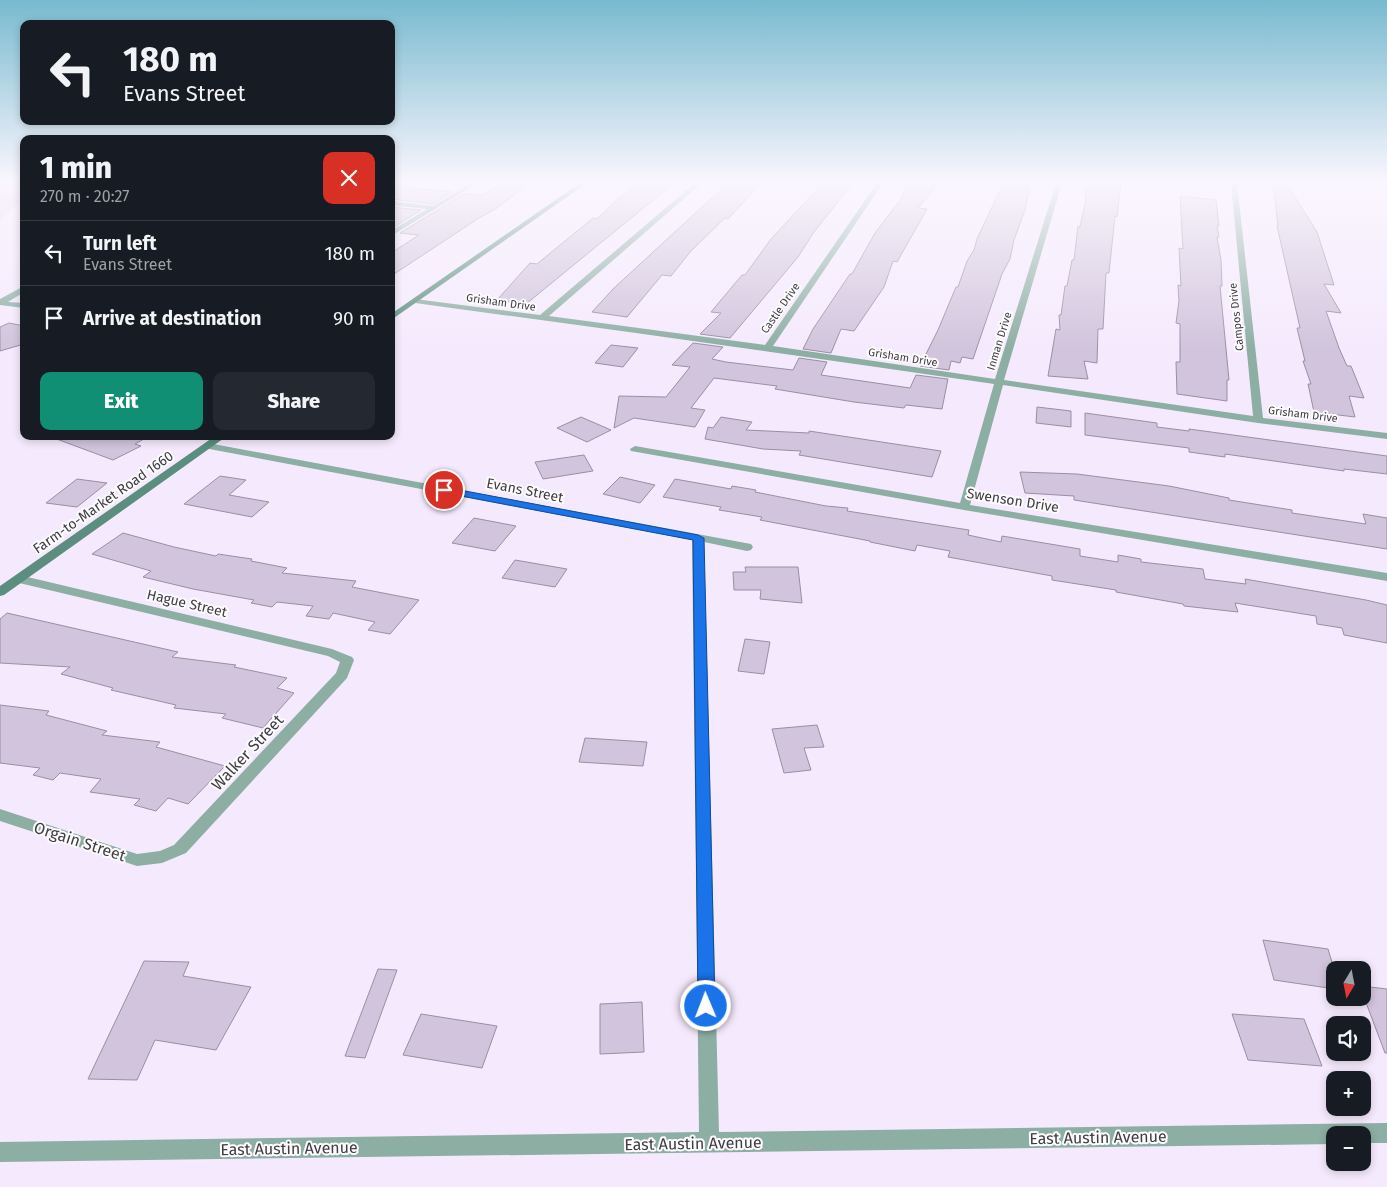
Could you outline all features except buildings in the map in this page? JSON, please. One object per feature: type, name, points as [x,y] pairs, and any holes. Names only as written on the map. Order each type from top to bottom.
[{"type":"main road","points":[[395,315],[505,238]]},
{"type":"main road","name":"Farm-to-Market Road 1660","points":[[0,592],[216,440]]},
{"type":"street","points":[[541,319],[635,238]]},
{"type":"street","name":"Castle Drive","points":[[767,348],[842,238]]},
{"type":"street","name":"Inman Drive","points":[[964,507],[998,382],[1042,238]]},
{"type":"street","name":"Campos Drive","points":[[1240,238],[1258,420]]},
{"type":"street","points":[[0,303],[20,290]]},
{"type":"street","name":"Grisham Drive","points":[[415,301],[767,348],[1258,420],[1387,436]]},
{"type":"street","points":[[0,303],[20,306]]},
{"type":"street","name":"Evans Street","points":[[208,446],[747,547]]},
{"type":"street","name":"Swenson Drive","points":[[635,449],[964,507],[1387,577]]},
{"type":"street","points":[[698,538],[709,1142]]},
{"type":"street","name":"Hague Street","points":[[19,579],[332,652],[347,660]]},
{"type":"street","name":"Walker Street","points":[[162,857],[180,849],[342,675],[347,660]]},
{"type":"street","name":"Orgain Street","points":[[0,815],[137,860],[162,857]]},
{"type":"street","name":"East Austin Avenue","points":[[0,1152],[1387,1133]]},
{"type":"route","points":[[444,490],[698,538],[706,1006]]}]
